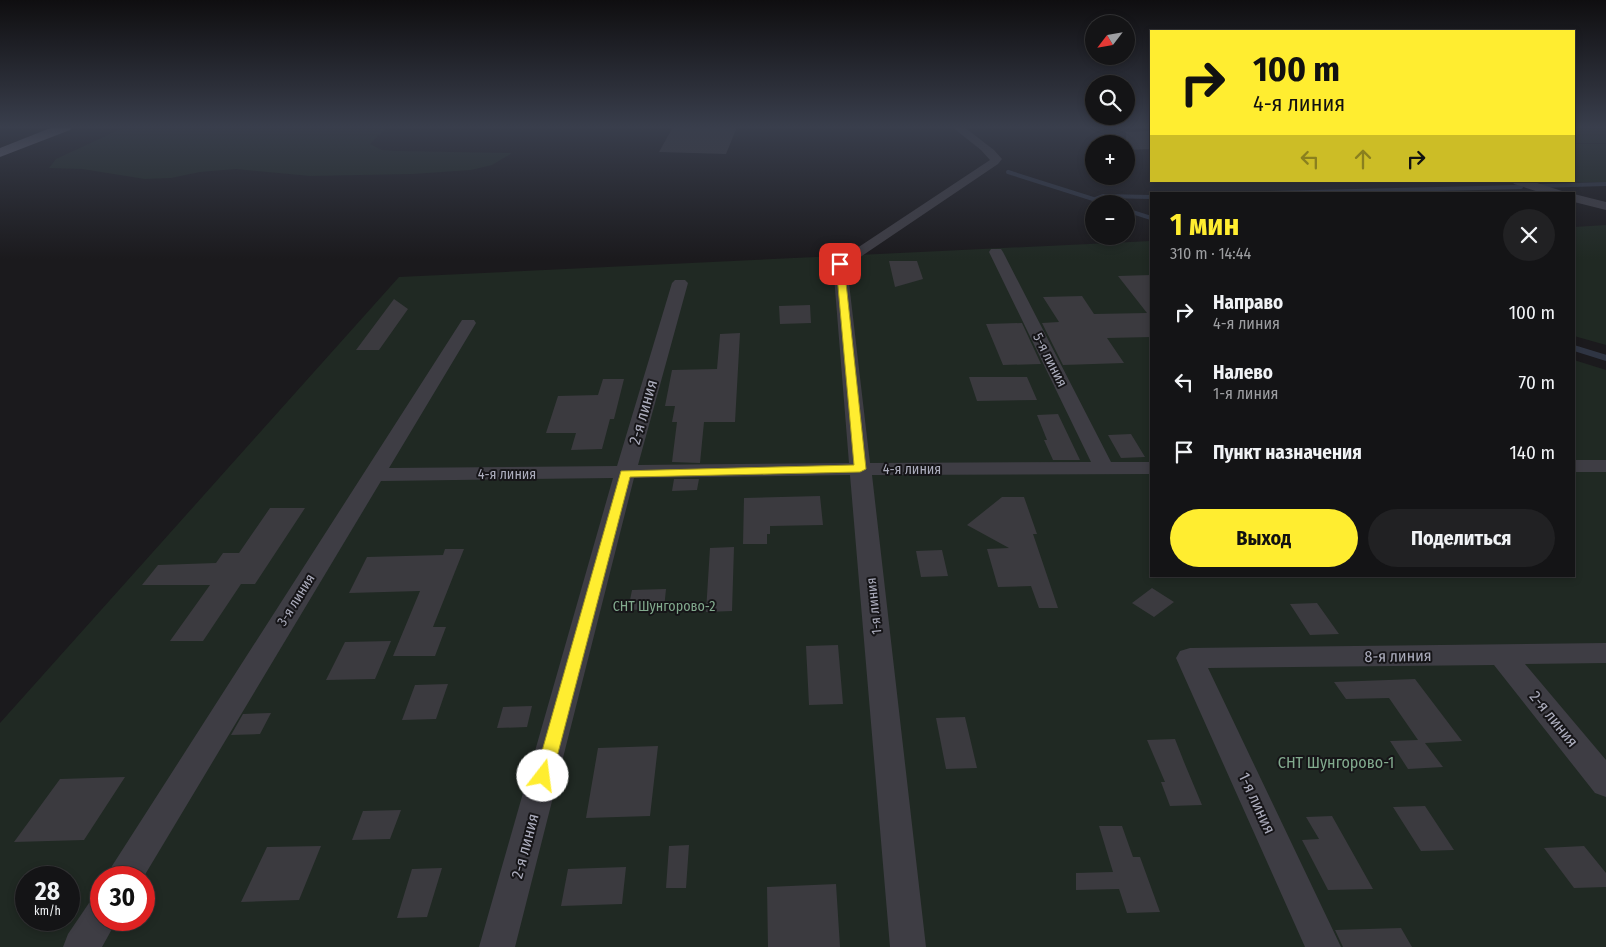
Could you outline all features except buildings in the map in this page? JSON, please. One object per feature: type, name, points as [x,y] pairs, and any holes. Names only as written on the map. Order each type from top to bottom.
[{"type":"street","name":"1-я линия","points":[[908,947],[840,264],[980,171]]},
{"type":"street","points":[[1521,182],[1552,192]]},
{"type":"street","points":[[1575,194],[1606,196]]},
{"type":"street","points":[[1575,198],[1606,206]]},
{"type":"street","name":"5-я линия","points":[[996,252],[1104,468]]},
{"type":"street","name":"2-я линия","points":[[497,947],[625,473],[680,283]]},
{"type":"street","name":"3-я линия","points":[[131,866],[468,323]]},
{"type":"street","points":[[1575,465],[1606,466]]},
{"type":"street","name":"4-я линия","points":[[374,475],[860,469],[1150,468]]},
{"type":"street","name":"8-я линия","points":[[1190,658],[1606,653]]},
{"type":"street","name":"2-я линия","points":[[1502,654],[1606,783]]},
{"type":"street","name":"1-я линия","points":[[1190,658],[1323,947]]},
{"type":"street","points":[[81,947],[91,931]]},
{"type":"green space","points":[[96,171],[210,171],[171,178],[145,179]]},
{"type":"green space","points":[[259,171],[454,171],[413,174],[310,176]]},
{"type":"green space","points":[[1575,171],[1606,171],[1606,182],[1545,183],[1542,182],[1575,182]]},
{"type":"green space","points":[[1606,225],[1606,345],[1575,336],[1575,227]]},
{"type":"green space","name":"СНТ Шунгорово-2","points":[[1150,241],[1150,577],[1575,577],[1575,360],[1606,370],[1606,947],[0,947],[0,723],[399,277],[1085,244],[1135,245],[1135,242]]},
{"type":"waterway","points":[[1008,172],[1085,196]]},
{"type":"waterway","points":[[1537,186],[1606,184]]},
{"type":"waterway","points":[[1315,192],[1521,187]]},
{"type":"waterway","points":[[1135,197],[1150,197]]},
{"type":"waterway","points":[[1135,213],[1150,218]]},
{"type":"waterway","points":[[1575,348],[1606,358]]},
{"type":"route","points":[[543,776],[625,473],[860,469],[840,264]]},
{"type":"park label","name":"СНТ Шунгорово-1","points":[[1336,762]]}]
